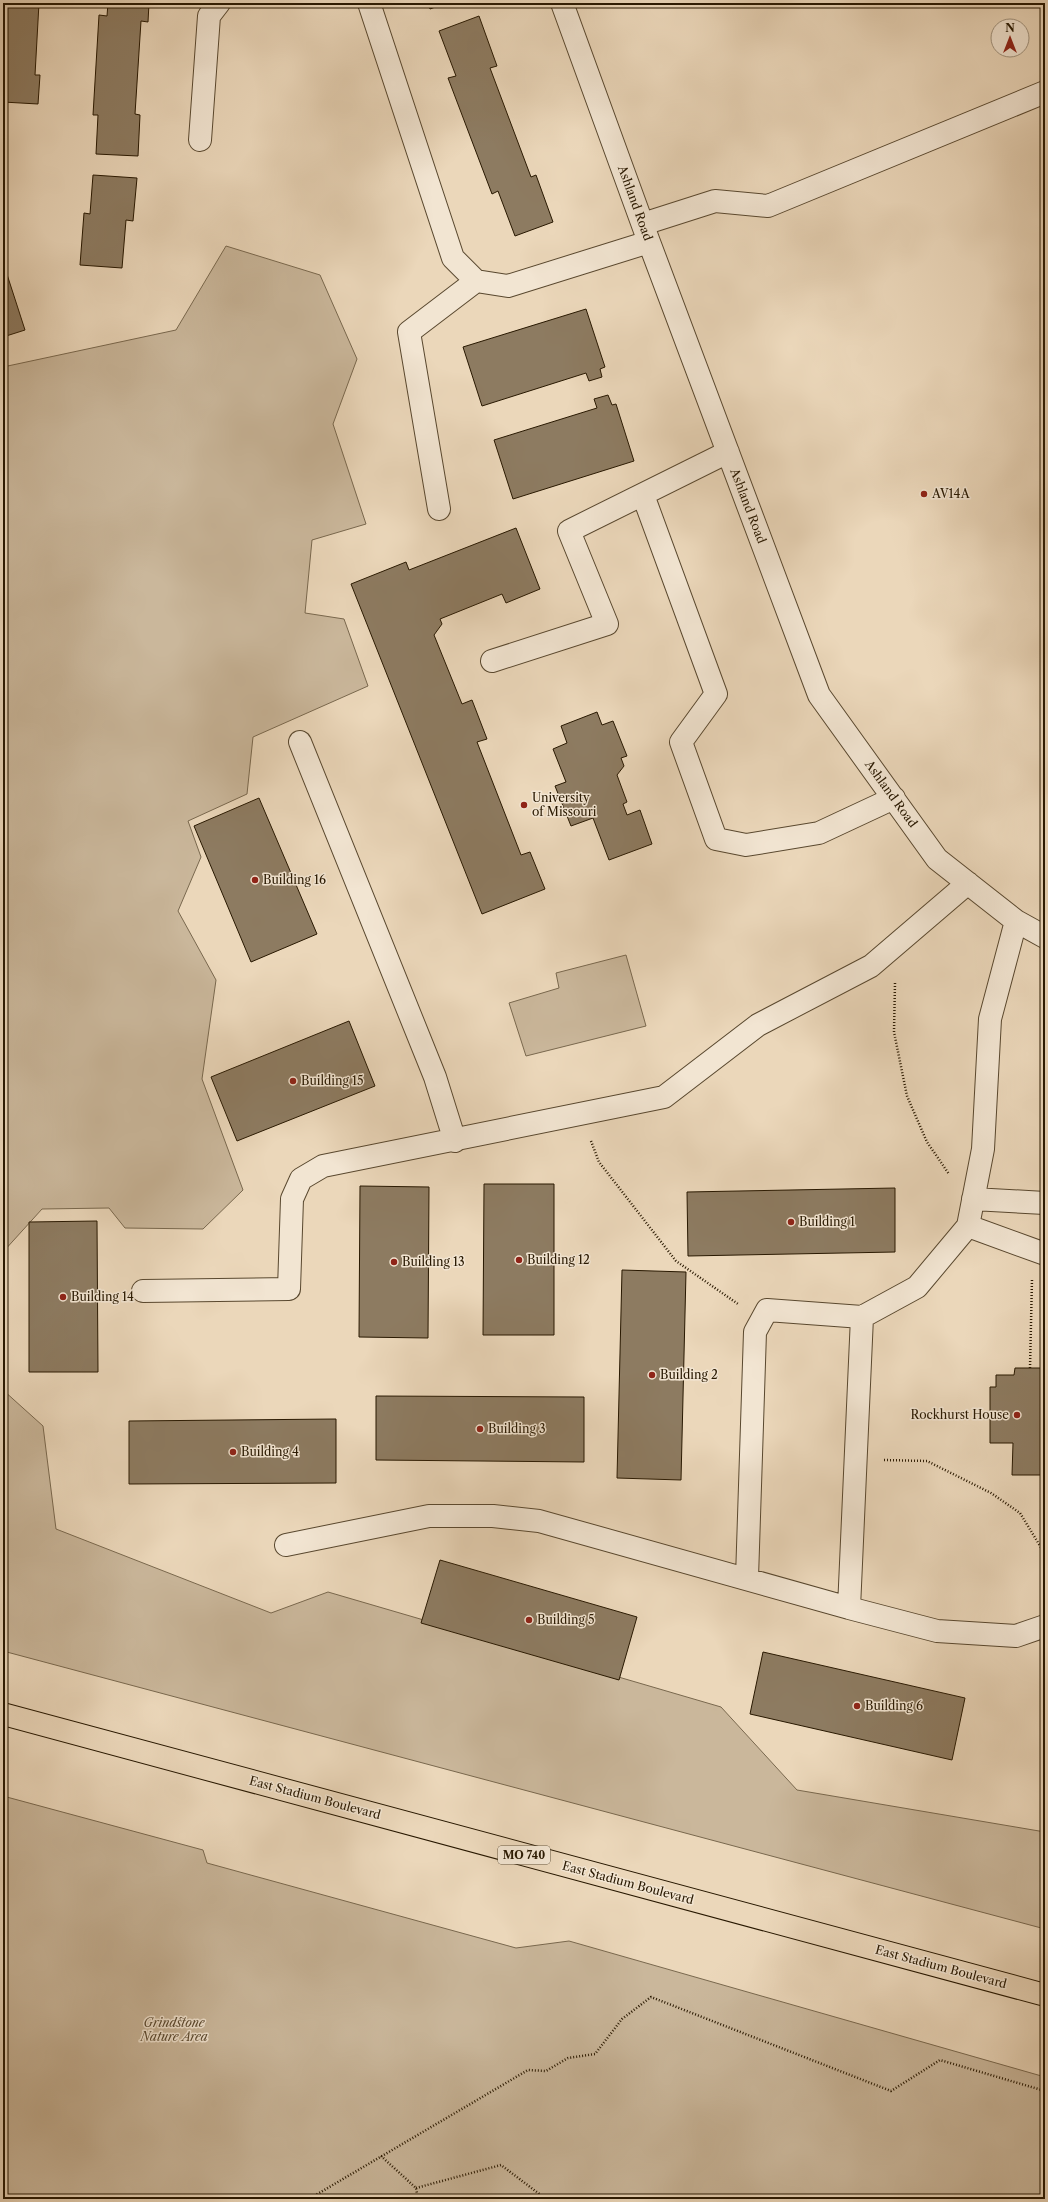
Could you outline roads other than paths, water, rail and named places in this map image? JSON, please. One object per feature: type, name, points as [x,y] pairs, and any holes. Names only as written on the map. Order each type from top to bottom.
[{"type":"main road","name":"East Stadium Boulevard","points":[[3,1714],[1045,1995]]},
{"type":"street","points":[[200,140],[209,16],[220,3]]},
{"type":"street","points":[[369,3],[453,258],[476,281],[508,286],[646,233],[716,201],[768,206],[1045,92]]},
{"type":"street","name":"Ashland Road","points":[[562,3],[646,233],[820,695],[937,859],[1016,921],[1045,937]]},
{"type":"street","points":[[439,509],[409,332],[476,281]]},
{"type":"street","points":[[492,661],[607,624],[569,531],[728,452]]},
{"type":"street","points":[[643,495],[716,694],[681,742],[716,839],[746,845],[820,832],[894,798]]},
{"type":"street","points":[[300,742],[435,1077],[455,1141]]},
{"type":"street","points":[[143,1291],[289,1289],[292,1199],[301,1179],[323,1166],[455,1141],[664,1097],[758,1025],[871,966],[968,883]]},
{"type":"street","points":[[747,1578],[755,1332],[767,1310],[862,1316],[917,1287],[968,1226],[983,1149],[990,1019],[1016,921]]},
{"type":"street","points":[[974,1196],[1045,1203]]},
{"type":"street","points":[[968,1226],[1039,1252]]},
{"type":"street","points":[[849,1608],[862,1316]]},
{"type":"street","points":[[286,1545],[429,1516],[493,1516],[539,1521],[747,1578],[849,1608],[937,1631],[1016,1636],[1045,1626]]},
{"type":"place","name":"AV14A","points":[[924,494]]},
{"type":"place","name":"University of Missouri","points":[[524,805]]},
{"type":"place","name":"Building 16","points":[[255,880]]},
{"type":"place","name":"Building 15","points":[[293,1081]]},
{"type":"place","name":"Building 1","points":[[791,1222]]},
{"type":"place","name":"Building 12","points":[[519,1260]]},
{"type":"place","name":"Building 13","points":[[394,1262]]},
{"type":"place","name":"Building 14","points":[[63,1297]]},
{"type":"place","name":"Building 2","points":[[652,1375]]},
{"type":"place","name":"Rockhurst House","points":[[1017,1415]]},
{"type":"place","name":"Building 3","points":[[480,1429]]},
{"type":"place","name":"Building 4","points":[[233,1452]]},
{"type":"place","name":"Building 5","points":[[529,1620]]},
{"type":"place","name":"Building 6","points":[[857,1706]]},
{"type":"park label","name":"Grindstone Nature Area","points":[[174,2030]]}]
